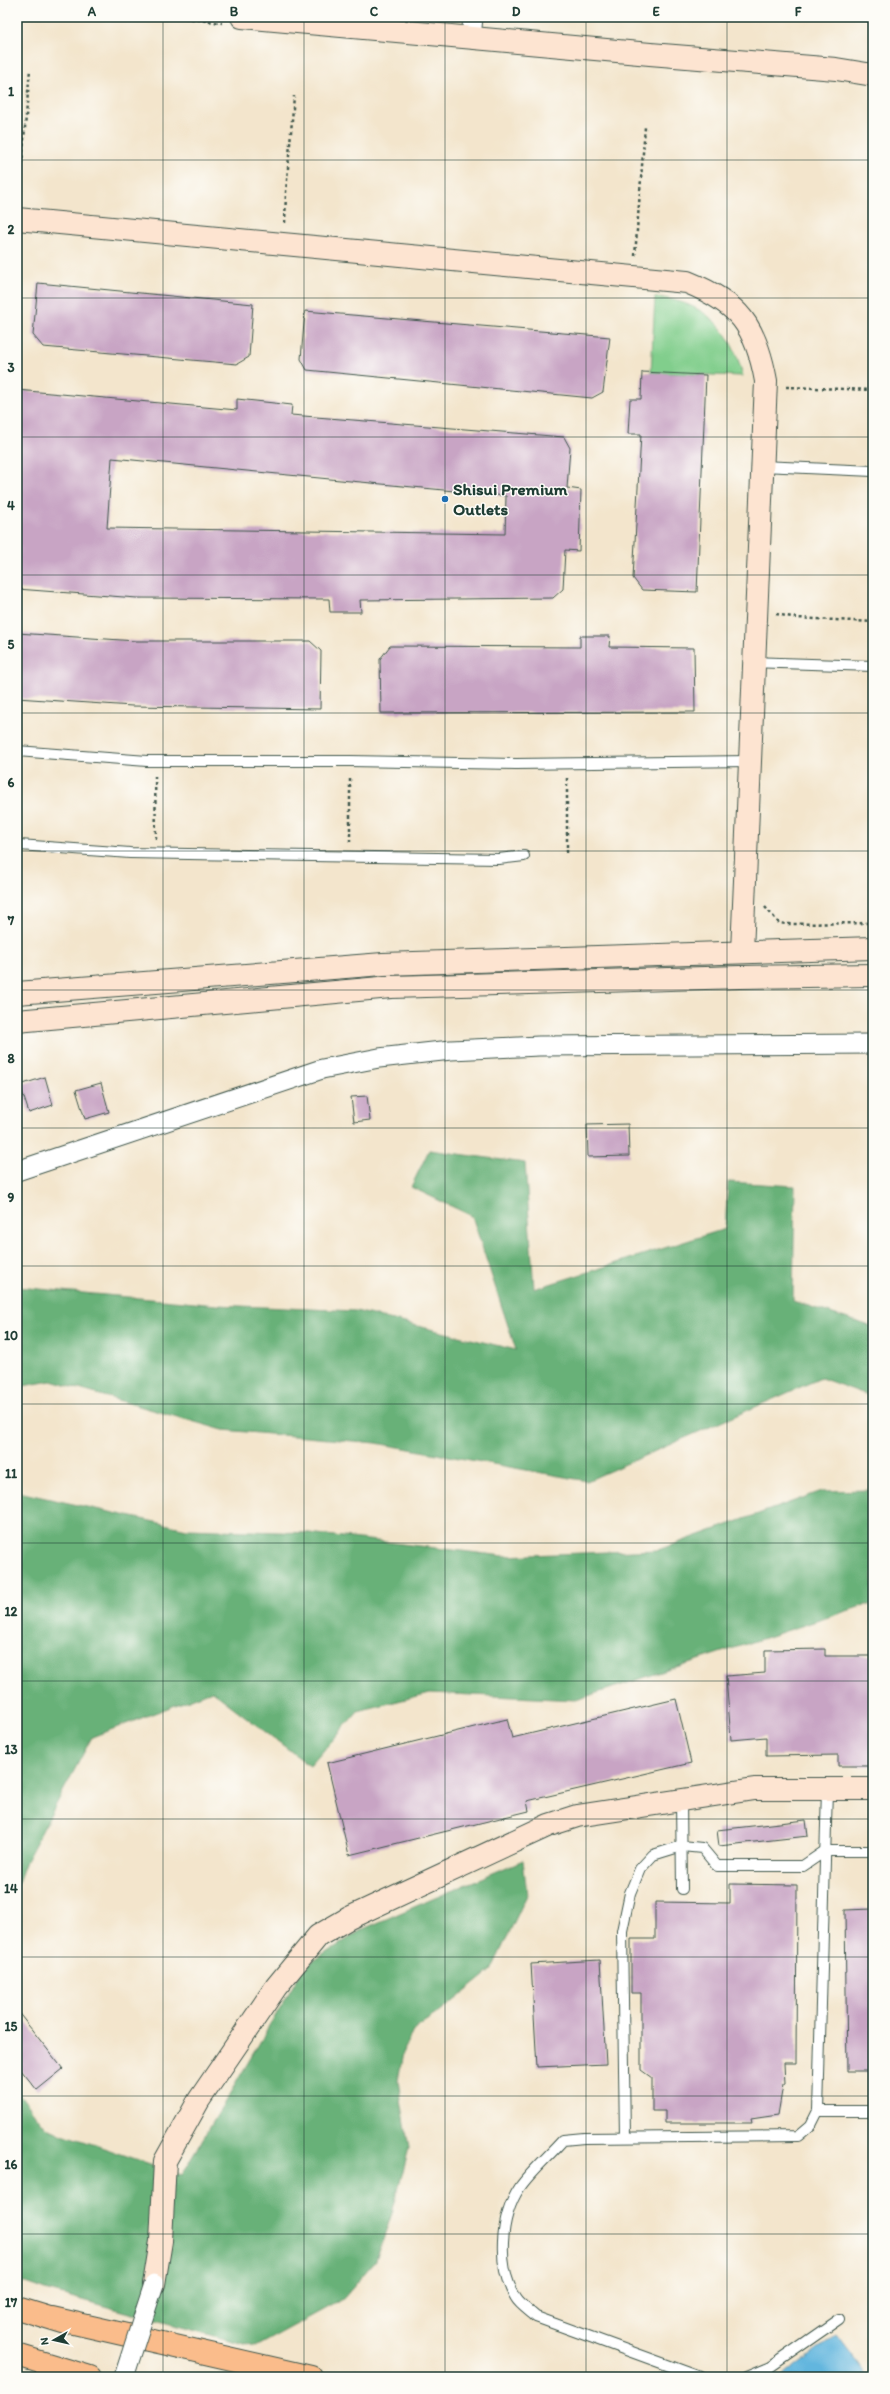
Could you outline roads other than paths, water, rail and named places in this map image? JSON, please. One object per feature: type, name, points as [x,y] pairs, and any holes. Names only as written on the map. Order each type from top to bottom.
[{"type":"highway","points":[[17,2308],[243,2377]]},
{"type":"highway","points":[[52,2318],[311,2377]]},
{"type":"highway","points":[[17,2355],[90,2377]]},
{"type":"street","points":[[242,17],[472,27],[836,69],[873,75]]},
{"type":"street","points":[[17,219],[687,282],[710,292],[728,303],[748,325],[761,354],[766,381],[742,952]]},
{"type":"street","points":[[17,993],[383,964],[873,948]]},
{"type":"street","points":[[17,1021],[391,987],[740,976],[873,975]]},
{"type":"street","points":[[17,1171],[322,1069],[379,1058],[451,1050],[539,1046],[873,1044]]},
{"type":"street","points":[[124,2377],[154,2284],[161,2241],[165,2160],[199,2100],[276,1986],[318,1936],[349,1918],[550,1825],[577,1816],[754,1789],[873,1789]]},
{"type":"lane","points":[[762,466],[873,471]]},
{"type":"lane","points":[[753,662],[873,666]]},
{"type":"lane","points":[[17,751],[147,760],[350,761],[516,764],[750,761]]},
{"type":"lane","points":[[19,845],[157,853],[499,859],[524,856]]},
{"type":"lane","points":[[700,2377],[536,2317],[516,2299],[506,2276],[503,2249],[506,2219],[520,2187],[564,2140],[625,2137],[798,2136],[811,2125],[818,2111],[827,1789]]},
{"type":"lane","points":[[682,1799],[682,1889]]},
{"type":"lane","points":[[625,2137],[622,1931],[628,1901],[640,1869],[653,1855],[682,1846],[702,1848],[717,1866],[803,1866],[825,1851],[873,1851]]},
{"type":"lane","points":[[818,2111],[873,2110]]},
{"type":"lane","points":[[746,2377],[770,2367],[839,2318]]},
{"type":"water","points":[[836,2335],[868,2377],[781,2377]]},
{"type":"place","name":"Shisui Premium Outlets","points":[[445,499]]}]
